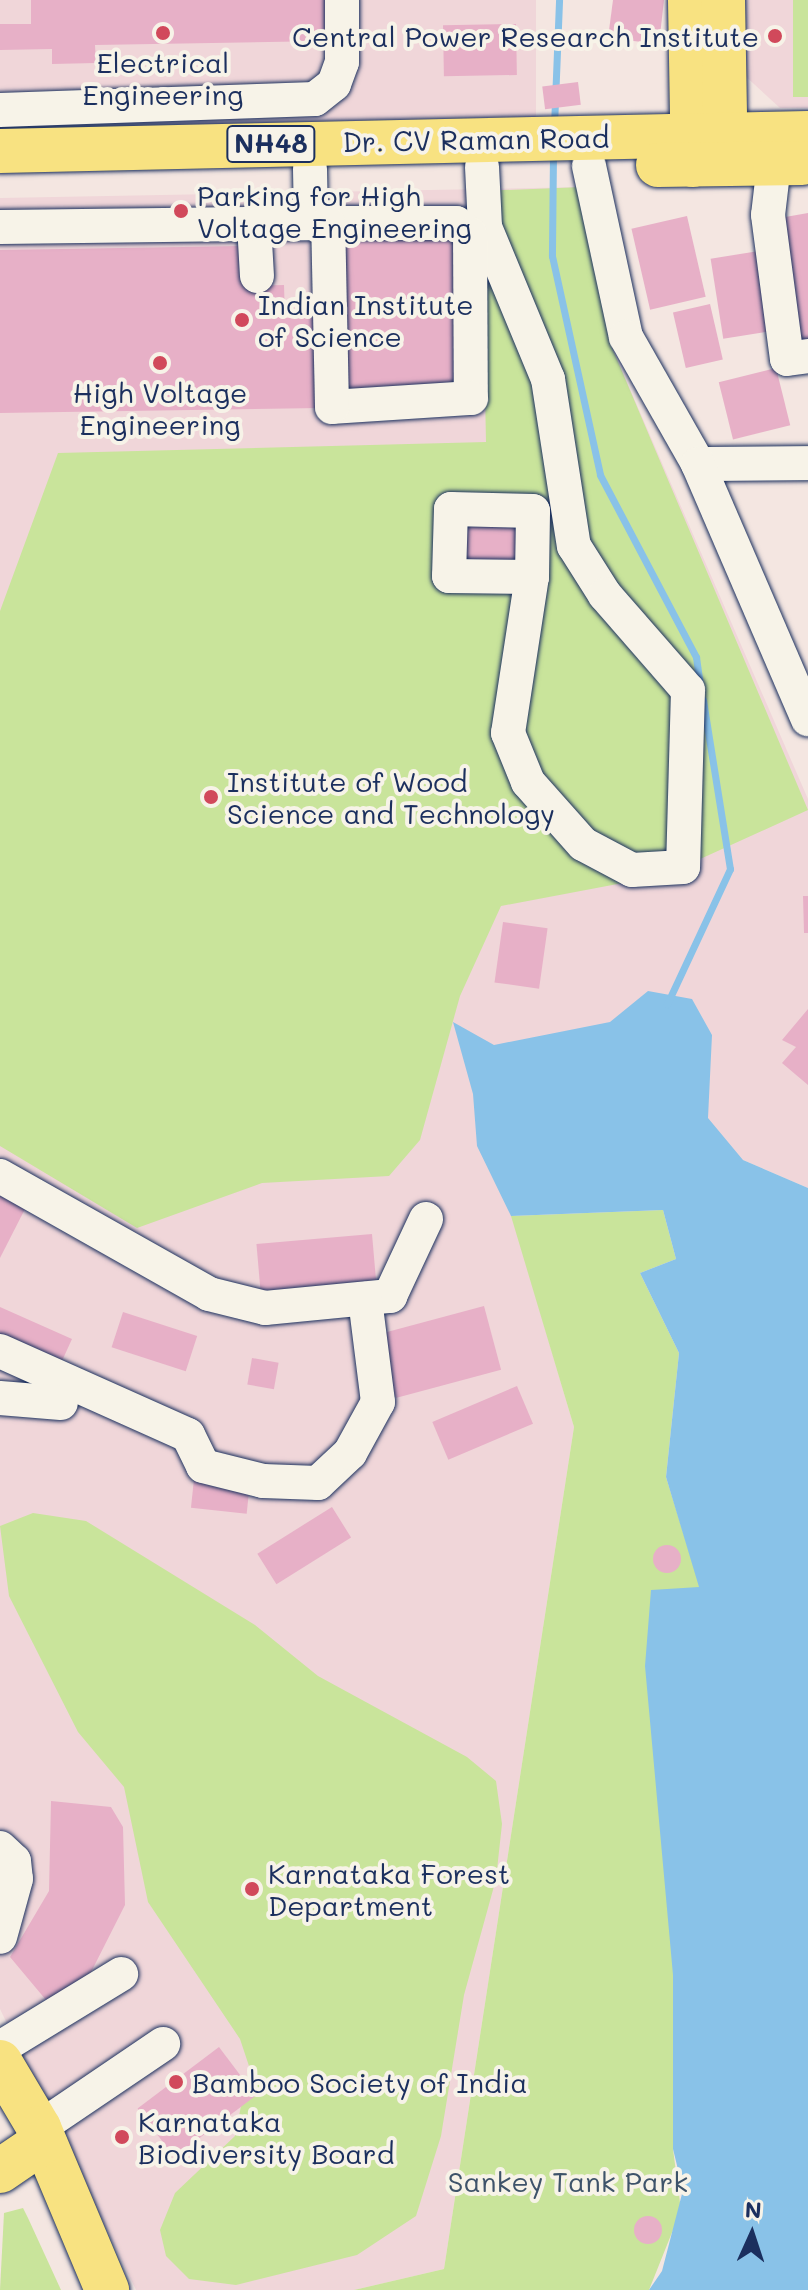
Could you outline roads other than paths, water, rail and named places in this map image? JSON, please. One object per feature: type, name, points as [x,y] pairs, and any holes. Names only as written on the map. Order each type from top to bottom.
[{"type":"main road","points":[[690,0],[709,149]]},
{"type":"main road","points":[[709,149],[723,0]]},
{"type":"main road","name":"Dr. CV Raman Road","points":[[0,151],[561,155],[709,149],[808,133]]},
{"type":"main road","name":"Dr. CV Raman Road","points":[[709,149],[791,163]]},
{"type":"main road","name":"Dr. CV Raman Road","points":[[0,172],[482,167],[561,155]]},
{"type":"main road","points":[[1,2084],[29,2147],[107,2290]]},
{"type":"main road","points":[[29,2147],[47,2204],[91,2290]]},
{"type":"street","points":[[0,110],[315,99],[334,84],[342,62],[342,0]]},
{"type":"street","points":[[561,155],[626,337],[698,464],[808,719]]},
{"type":"street","points":[[791,163],[768,215],[787,359],[808,356]]},
{"type":"street","points":[[482,167],[485,227],[548,379],[574,546],[605,595],[688,690],[683,867],[632,870],[583,844],[528,782],[508,733],[532,577]]},
{"type":"street","points":[[0,227],[320,223],[465,227],[471,398],[332,407],[320,223],[310,169]]},
{"type":"street","points":[[254,224],[257,276]]},
{"type":"street","points":[[698,464],[808,463]]},
{"type":"street","points":[[0,1176],[209,1294],[265,1308],[390,1296],[426,1219]]},
{"type":"street","points":[[0,1351],[188,1435],[203,1466],[263,1481],[318,1483],[350,1453],[378,1402],[365,1299]]},
{"type":"street","points":[[0,1398],[61,1403]]},
{"type":"street","points":[[0,1848],[14,1861],[2,1927]]},
{"type":"street","points":[[0,2048],[121,1974]]},
{"type":"street","points":[[29,2147],[163,2044]]},
{"type":"water","points":[[648,991],[692,999],[712,1035],[708,1118],[743,1160],[808,1188],[808,2290],[649,2290],[662,2271],[683,2190],[673,2149],[673,1975],[645,1666],[651,1590],[699,1587],[666,1477],[679,1353],[640,1273],[676,1259],[663,1210],[511,1216],[477,1146],[473,1094],[453,1022],[494,1045],[610,1022]]},
{"type":"waterway","points":[[554,126],[559,0]]},
{"type":"waterway","points":[[553,154],[552,256],[600,475],[696,657],[700,684]]},
{"type":"waterway","points":[[667,1004],[730,869],[703,700]]},
{"type":"place","name":"Electrical Engineering","points":[[163,33]]},
{"type":"place","name":"Central Power Research Institute","points":[[775,36]]},
{"type":"place","name":"Parking for High Voltage Engineering","points":[[181,211]]},
{"type":"place","name":"Indian Institute of Science","points":[[242,320]]},
{"type":"place","name":"High Voltage Engineering","points":[[160,363]]},
{"type":"place","name":"Institute of Wood Science and Technology","points":[[211,797]]},
{"type":"place","name":"Karnataka Forest Department","points":[[252,1889]]},
{"type":"place","name":"Bamboo Society of India","points":[[176,2082]]},
{"type":"place","name":"Karnataka Biodiversity Board","points":[[122,2137]]},
{"type":"park label","name":"Sankey Tank Park","points":[[568,2181]]}]
